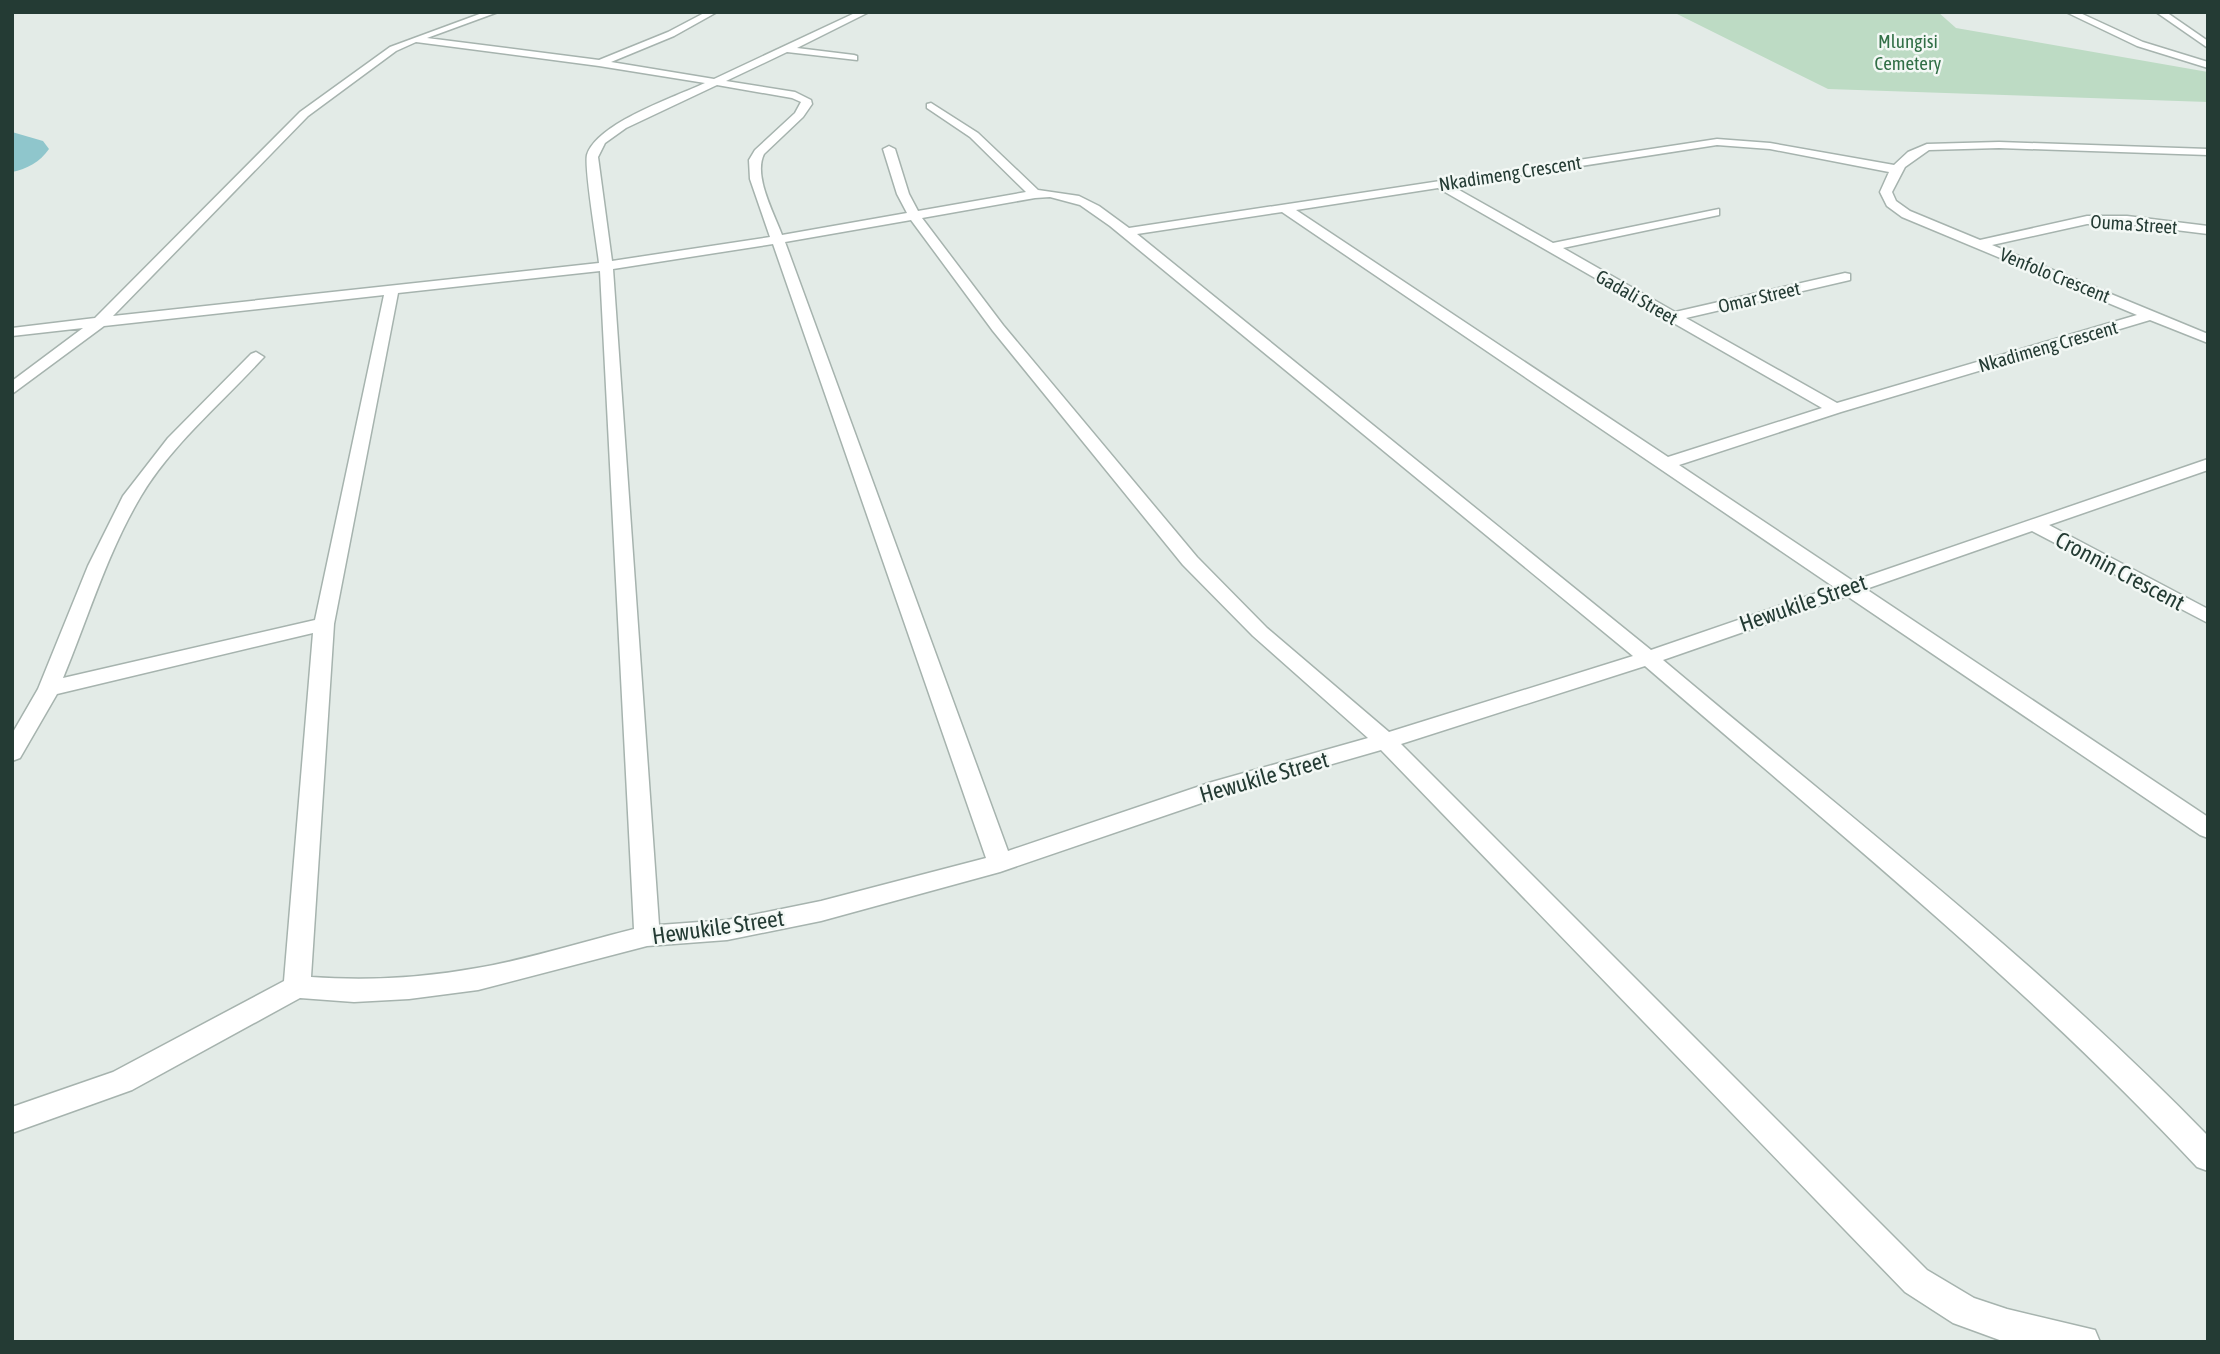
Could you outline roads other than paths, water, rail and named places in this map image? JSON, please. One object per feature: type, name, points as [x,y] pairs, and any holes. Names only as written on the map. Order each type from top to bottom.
[{"type":"street","points":[[12,390],[98,324],[287,129],[374,61],[415,39],[494,12]]},
{"type":"street","points":[[599,63],[671,34],[713,12]]},
{"type":"street","points":[[647,936],[606,266],[592,157],[600,141],[622,126],[865,12]]},
{"type":"street","points":[[2070,12],[2140,44],[2208,65]]},
{"type":"street","points":[[2160,12],[2208,45]]},
{"type":"street","points":[[2189,32],[2208,33]]},
{"type":"street","points":[[415,39],[715,81],[795,95],[806,100],[807,104],[799,115],[769,142],[755,160],[756,179],[1000,863]]},
{"type":"street","points":[[783,49],[854,58]]},
{"type":"street","points":[[931,106],[974,135],[1035,194]]},
{"type":"street","name":"Nkadimeng Crescent","points":[[1126,232],[1717,142],[1770,146],[1894,169]]},
{"type":"street","points":[[1894,169],[1918,150],[1939,146],[1999,145],[2208,152]]},
{"type":"street","points":[[889,149],[903,194],[914,215],[998,328],[1190,561],[1293,665],[1385,741],[1916,1281],[1965,1311],[1997,1322],[2083,1342]]},
{"type":"street","name":"Venfolo Crescent","points":[[1894,169],[1886,192],[1897,208],[2208,339]]},
{"type":"street","name":"Gadali Street","points":[[1440,184],[1835,409]]},
{"type":"street","points":[[12,332],[606,266],[776,240],[1035,194],[1076,197],[1096,208],[1126,232],[1648,658],[2020,975],[2146,1092],[2208,1157]]},
{"type":"street","points":[[1284,208],[1664,464],[1851,586],[2208,829]]},
{"type":"street","points":[[1550,247],[1716,212]]},
{"type":"street","name":"Ouma Street","points":[[1979,244],[2087,220],[2127,220],[2208,230]]},
{"type":"street","name":"Omar Street","points":[[1673,317],[1845,277]]},
{"type":"street","points":[[12,1120],[122,1080],[297,987],[324,624],[392,290]]},
{"type":"street","name":"Nkadimeng Crescent","points":[[1664,464],[1835,409],[2152,315]]},
{"type":"street","points":[[12,753],[48,689],[77,613],[132,496],[152,468],[256,357]]},
{"type":"street","name":"Hewukile Street","points":[[297,987],[354,991],[409,988],[478,979],[647,936],[727,930],[794,916],[1000,863],[1220,788],[1385,741],[1648,658],[2208,464]]},
{"type":"street","name":"Cronnin Crescent","points":[[2033,524],[2208,617]]},
{"type":"street","points":[[48,689],[324,624]]},
{"type":"waterway","points":[[12,143],[30,149],[12,161]]},
{"type":"park label","name":"Mlungisi Cemetery","points":[[1908,52]]}]
